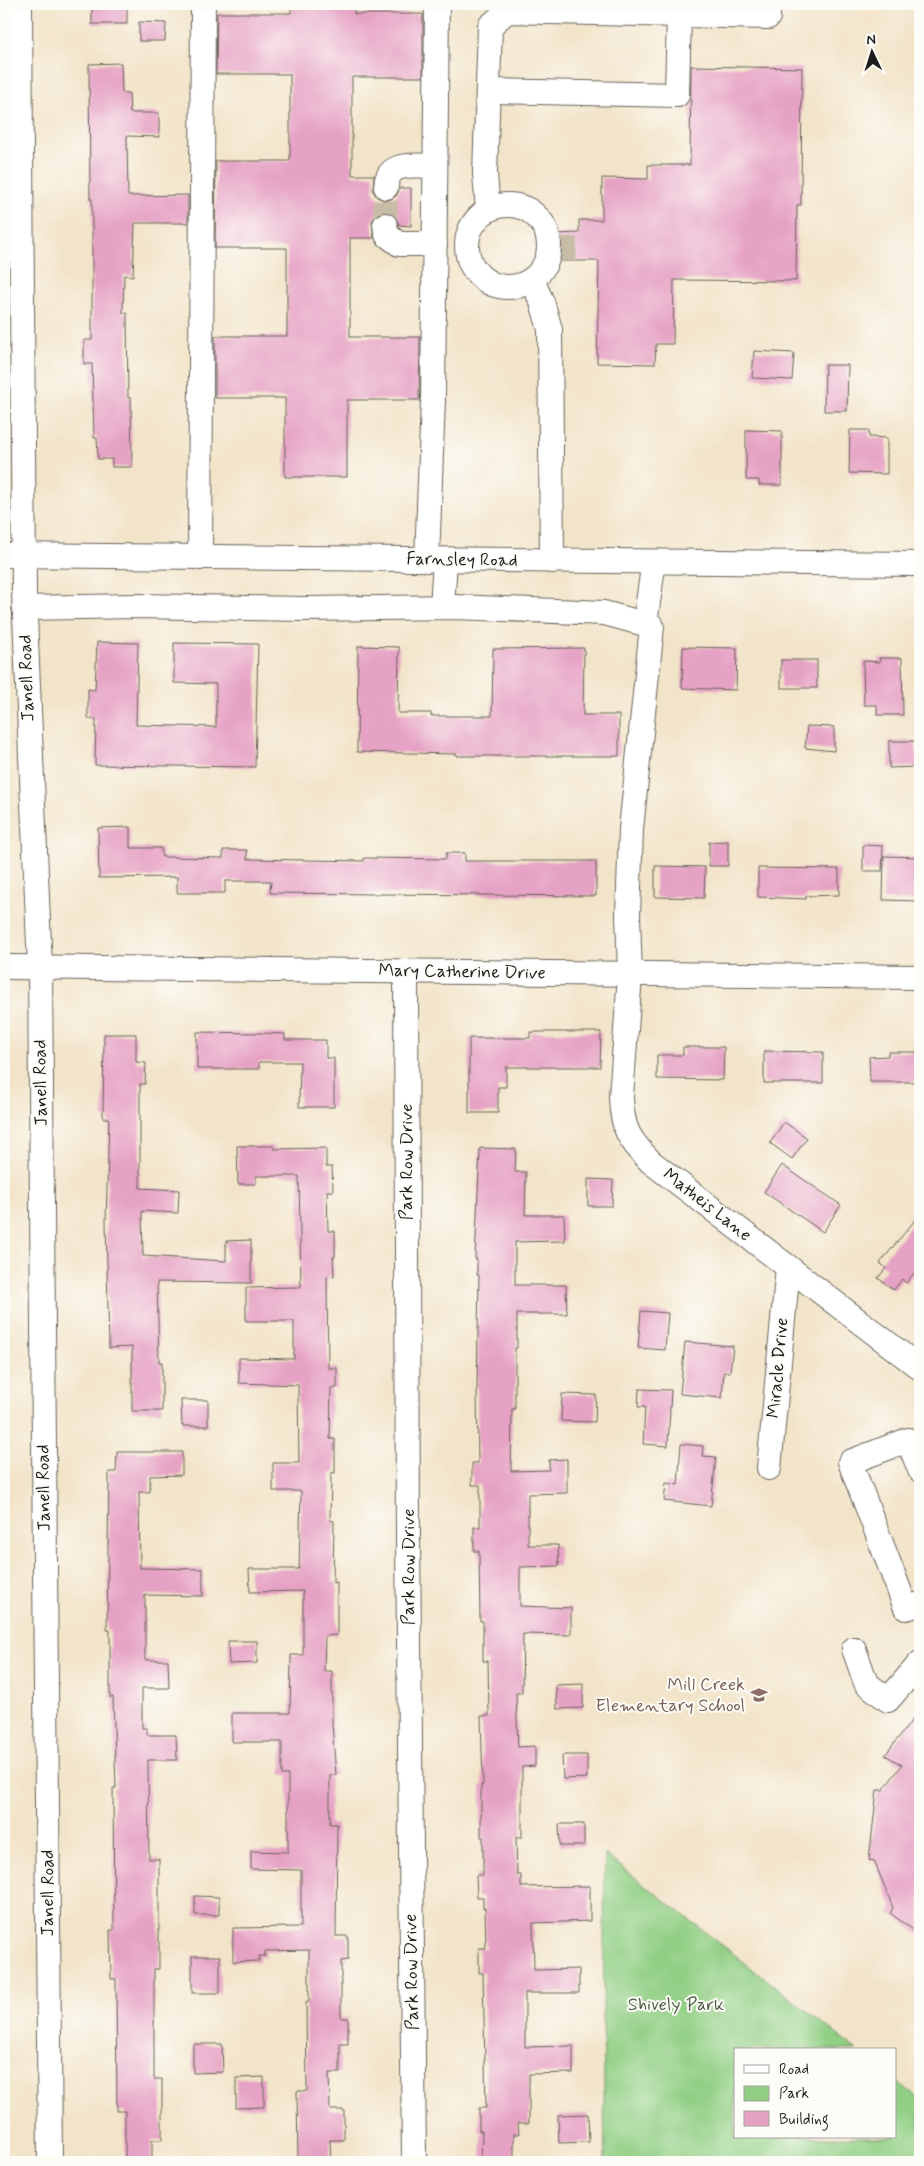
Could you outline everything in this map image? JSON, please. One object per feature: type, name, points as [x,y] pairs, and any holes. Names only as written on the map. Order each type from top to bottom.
[{"type":"street","name":"Janell Road","points":[[20,4],[14,555],[24,608],[40,968],[50,2162]]},
{"type":"street","points":[[200,558],[204,4]]},
{"type":"street","points":[[437,4],[434,400],[436,560],[442,607]]},
{"type":"street","points":[[488,210],[485,174],[490,26],[506,11],[768,17],[768,4]]},
{"type":"street","points":[[488,92],[677,95],[679,15]]},
{"type":"street","points":[[386,188],[386,179],[391,171],[400,166],[435,166]]},
{"type":"street","points":[[564,261],[518,287],[505,288],[492,285],[480,278],[472,268],[467,255],[467,242],[474,224],[488,210],[502,205],[516,206],[529,210],[540,220],[566,234]]},
{"type":"street","points":[[540,220],[547,232],[550,246],[548,260],[536,276],[550,329],[552,561]]},
{"type":"street","points":[[385,225],[387,235],[399,244],[436,244]]},
{"type":"street","name":"Farnsley Road","points":[[14,555],[920,564]]},
{"type":"street","points":[[24,608],[137,606],[442,607],[604,613],[645,624],[652,574],[651,562]]},
{"type":"street","name":"Matheis Lane","points":[[645,624],[652,626],[631,829],[628,914],[630,974],[621,1097],[621,1117],[625,1131],[637,1148],[651,1162],[920,1368]]},
{"type":"street","name":"Mary Catherine Drive","points":[[4,967],[920,977]]},
{"type":"street","name":"Park Row Drive","points":[[406,972],[408,1536],[414,2162]]},
{"type":"street","name":"Miracle Drive","points":[[769,1468],[788,1267]]},
{"type":"street","points":[[920,1470],[908,1440],[850,1462],[906,1608],[920,1604]]},
{"type":"street","points":[[854,1649],[866,1683],[888,1700],[920,1663]]},
{"type":"green space","name":"Shively Park","points":[[605,1854],[854,2048],[734,2048],[734,2138],[896,2138],[896,2081],[920,2099],[920,2162],[605,2162],[603,2019]]},
{"type":"building","points":[[92,4],[127,4],[127,24],[92,24]]},
{"type":"building","points":[[291,4],[354,4],[354,14],[423,14],[423,77],[352,77],[352,175],[374,175],[373,191],[377,197],[383,200],[390,200],[396,196],[400,188],[411,188],[411,226],[399,225],[395,216],[389,212],[382,212],[376,215],[372,221],[374,238],[350,238],[350,337],[420,337],[419,400],[347,400],[347,477],[285,477],[285,398],[215,398],[215,336],[287,336],[287,248],[215,248],[216,161],[290,161],[290,74],[216,74],[217,13],[291,13]]},
{"type":"building","points":[[139,22],[166,23],[165,41],[139,41]]},
{"type":"building","points":[[121,63],[122,93],[129,93],[130,113],[159,113],[159,137],[127,136],[128,196],[188,195],[188,223],[135,223],[133,276],[124,275],[123,313],[127,313],[128,398],[131,398],[132,467],[112,467],[112,459],[98,459],[97,438],[94,438],[92,364],[84,364],[84,340],[92,340],[92,199],[90,199],[89,64]]},
{"type":"building","points":[[691,66],[802,68],[801,205],[797,205],[796,281],[674,280],[673,344],[656,344],[655,364],[597,363],[599,261],[556,261],[556,234],[579,233],[579,220],[602,220],[602,178],[648,179],[648,165],[690,165]]},
{"type":"building","points":[[754,351],[794,353],[792,380],[752,378]]},
{"type":"building","points":[[825,365],[848,365],[847,411],[824,411]]},
{"type":"building","points":[[746,430],[782,431],[782,485],[759,485],[759,480],[746,480]]},
{"type":"building","points":[[850,430],[869,430],[869,437],[887,438],[887,474],[849,473]]},
{"type":"building","points":[[97,642],[138,643],[136,725],[216,727],[216,684],[174,683],[174,643],[258,644],[255,767],[95,765],[96,719],[88,719],[88,689],[95,690]]},
{"type":"building","points":[[358,646],[399,647],[398,713],[431,713],[431,716],[492,716],[493,649],[584,648],[583,715],[619,715],[619,756],[457,756],[457,754],[357,752]]},
{"type":"building","points":[[683,647],[737,648],[736,690],[682,688]]},
{"type":"building","points":[[879,658],[902,658],[903,715],[877,715],[877,705],[864,705],[863,661],[880,662]]},
{"type":"building","points":[[781,660],[817,660],[817,688],[781,688]]},
{"type":"building","points":[[807,726],[834,727],[834,751],[805,748]]},
{"type":"building","points":[[889,741],[916,741],[917,767],[889,768]]},
{"type":"building","points":[[130,827],[130,848],[161,848],[162,857],[223,858],[223,850],[247,850],[247,859],[364,861],[364,858],[446,859],[446,853],[465,853],[465,861],[596,861],[596,896],[270,893],[271,881],[225,881],[225,893],[177,893],[177,877],[99,878],[98,828]]},
{"type":"building","points":[[728,841],[728,866],[709,866],[709,842]]},
{"type":"building","points":[[863,845],[883,846],[882,871],[863,871]]},
{"type":"building","points":[[884,856],[920,857],[920,901],[883,900]]},
{"type":"building","points":[[655,866],[705,867],[704,898],[655,897]]},
{"type":"building","points":[[758,868],[839,869],[839,895],[806,896],[806,899],[758,897]]},
{"type":"building","points":[[197,1032],[285,1034],[285,1040],[326,1040],[326,1058],[334,1058],[334,1107],[299,1107],[300,1062],[259,1062],[259,1069],[197,1069]]},
{"type":"building","points":[[530,1032],[601,1032],[600,1067],[506,1067],[506,1087],[498,1087],[498,1113],[469,1113],[469,1038],[530,1038]]},
{"type":"building","points":[[104,1034],[136,1034],[136,1062],[146,1063],[145,1084],[140,1084],[140,1188],[179,1190],[178,1213],[142,1211],[143,1256],[226,1261],[226,1241],[251,1240],[251,1283],[157,1282],[159,1362],[162,1362],[162,1411],[132,1411],[132,1347],[109,1348],[106,1222],[109,1118],[103,1118]]},
{"type":"building","points":[[683,1047],[724,1047],[723,1080],[657,1079],[657,1055],[683,1055]]},
{"type":"building","points":[[764,1051],[823,1052],[823,1083],[764,1083]]},
{"type":"building","points":[[888,1052],[920,1052],[920,1082],[870,1082],[869,1057],[888,1056]]},
{"type":"building","points":[[784,1122],[807,1138],[792,1159],[770,1143]]},
{"type":"building","points":[[237,1146],[274,1146],[274,1149],[326,1148],[326,1167],[332,1167],[333,1191],[327,1191],[328,1231],[335,1231],[335,1257],[333,1257],[334,1276],[327,1277],[328,1368],[337,1368],[337,1388],[331,1388],[330,1439],[335,1439],[335,1473],[331,1473],[330,1520],[334,1521],[333,1583],[337,1582],[337,1635],[325,1636],[324,1671],[332,1671],[332,1724],[336,1775],[330,1775],[330,1824],[337,1824],[336,1936],[348,1936],[348,1960],[341,1961],[341,2018],[348,2018],[348,2044],[340,2044],[340,2073],[329,2073],[330,2110],[344,2110],[344,2140],[330,2140],[331,2162],[298,2162],[297,2091],[307,2091],[306,2002],[309,2002],[309,1950],[265,1951],[265,1956],[259,1956],[259,1961],[233,1962],[233,1928],[301,1927],[301,1870],[251,1869],[251,1851],[288,1852],[288,1775],[282,1775],[282,1742],[232,1742],[232,1713],[290,1713],[291,1655],[303,1655],[303,1591],[250,1592],[249,1569],[299,1569],[301,1491],[273,1491],[273,1463],[299,1463],[298,1385],[239,1383],[239,1358],[294,1359],[294,1321],[246,1321],[246,1288],[301,1287],[299,1176],[256,1176],[256,1184],[238,1184]]},
{"type":"building","points":[[480,1148],[516,1149],[515,1172],[526,1172],[525,1215],[564,1215],[565,1241],[515,1242],[515,1285],[566,1285],[567,1314],[517,1314],[515,1409],[512,1409],[511,1471],[549,1470],[549,1460],[567,1459],[567,1493],[528,1494],[528,1545],[558,1545],[559,1566],[520,1567],[520,1606],[571,1608],[571,1635],[523,1634],[522,1693],[516,1693],[518,1747],[535,1746],[535,1766],[522,1767],[522,1837],[516,1837],[517,1875],[521,1875],[521,1887],[590,1886],[590,1921],[533,1923],[534,1970],[579,1969],[579,1993],[525,1993],[525,2047],[573,2046],[573,2073],[529,2074],[529,2123],[518,2123],[519,2134],[514,2134],[514,2162],[481,2162],[482,2131],[479,2131],[479,2108],[486,2108],[483,1973],[479,1973],[479,1948],[486,1948],[485,1908],[483,1908],[483,1897],[477,1897],[476,1875],[483,1875],[483,1837],[481,1837],[481,1785],[483,1785],[481,1716],[489,1716],[488,1661],[483,1661],[483,1621],[480,1621],[479,1551],[474,1551],[474,1527],[480,1527],[480,1485],[472,1485],[472,1463],[478,1463],[479,1275],[477,1275],[477,1259],[475,1259]]},
{"type":"building","points":[[782,1165],[841,1205],[823,1232],[764,1192]]},
{"type":"building","points":[[588,1179],[613,1180],[612,1206],[588,1206]]},
{"type":"building","points":[[920,1214],[920,1266],[906,1283],[902,1279],[894,1290],[878,1278],[886,1268],[880,1263]]},
{"type":"building","points":[[641,1311],[668,1313],[665,1350],[638,1348]]},
{"type":"building","points":[[685,1342],[733,1346],[730,1372],[724,1372],[722,1398],[680,1394]]},
{"type":"building","points":[[639,1389],[671,1390],[668,1446],[643,1444],[645,1407],[638,1407]]},
{"type":"building","points":[[562,1394],[596,1395],[595,1422],[561,1421]]},
{"type":"building","points":[[181,1400],[208,1400],[208,1426],[182,1426]]},
{"type":"building","points":[[681,1444],[703,1446],[702,1456],[716,1457],[711,1506],[664,1501],[666,1483],[678,1485]]},
{"type":"building","points":[[117,1452],[182,1452],[182,1475],[150,1476],[150,1492],[139,1492],[140,1568],[203,1569],[203,1596],[145,1595],[145,1660],[168,1660],[169,1688],[142,1688],[142,1728],[147,1728],[147,1735],[176,1735],[177,1760],[148,1760],[149,1859],[159,1859],[159,1969],[154,1969],[154,2079],[162,2079],[162,2140],[152,2140],[152,2162],[125,2162],[125,2111],[117,2111],[116,1979],[111,1979],[110,1930],[114,1930],[113,1788],[116,1788],[113,1697],[110,1698],[110,1630],[107,1630],[109,1472],[116,1472]]},
{"type":"building","points":[[228,1641],[257,1641],[257,1663],[229,1664]]},
{"type":"building","points":[[583,1684],[583,1708],[557,1709],[556,1685]]},
{"type":"building","points":[[920,1710],[920,1935],[890,1913],[893,1908],[884,1885],[874,1861],[869,1860],[877,1790],[883,1790],[902,1765],[885,1755]]},
{"type":"building","points":[[562,1755],[587,1755],[587,1778],[563,1779]]},
{"type":"building","points":[[559,1824],[584,1824],[584,1846],[560,1846]]},
{"type":"building","points":[[195,1896],[219,1897],[219,1915],[195,1915]]},
{"type":"building","points":[[192,1956],[220,1956],[220,1993],[192,1993]]},
{"type":"building","points":[[193,2044],[222,2044],[223,2072],[193,2073]]},
{"type":"building","points":[[264,2077],[264,2107],[236,2108],[236,2078]]},
{"type":"building","points":[[588,2114],[589,2142],[559,2143],[558,2115]]},
{"type":"tunnel","points":[[385,225],[386,187]]},
{"type":"tunnel","points":[[564,261],[565,234]]},
{"type":"place","name":"Mill Creek Elementary School","points":[[759,1695]]}]
